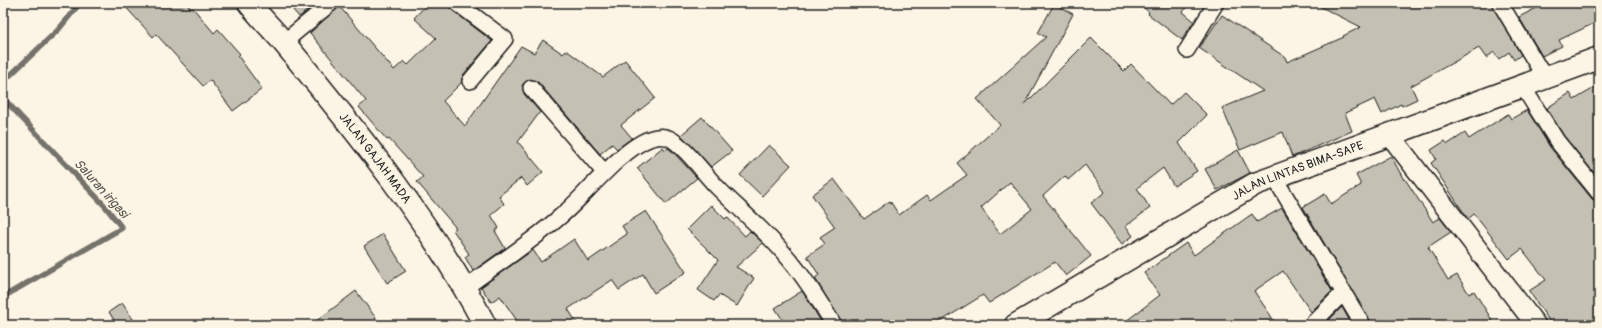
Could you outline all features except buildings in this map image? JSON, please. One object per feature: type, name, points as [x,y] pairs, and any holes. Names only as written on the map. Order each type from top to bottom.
[{"type":"main road","name":"JALAN GAJAH MADA","points":[[249,3],[284,42],[366,144],[435,240],[465,288],[485,325]]},
{"type":"main road","name":"JALAN LINTAS BIMA-SAPE","points":[[1016,325],[1255,184],[1599,58]]},
{"type":"street","points":[[284,42],[331,3]]},
{"type":"street","points":[[457,3],[505,40],[470,81]]},
{"type":"street","points":[[1187,50],[1216,3]]},
{"type":"street","points":[[1500,3],[1545,78]]},
{"type":"street","points":[[1523,87],[1558,141],[1599,193]]},
{"type":"street","points":[[531,88],[604,172]]},
{"type":"street","points":[[1389,134],[1536,325]]},
{"type":"street","points":[[465,288],[563,215],[604,172],[631,150],[648,139],[665,137],[673,140],[719,189],[782,251],[808,283],[834,325]]},
{"type":"street","points":[[1274,177],[1363,325]]},
{"type":"street","points":[[1311,325],[1344,292]]},
{"type":"waterway","name":"Saluran irigasi","points":[[3,82],[59,29],[80,3]]},
{"type":"waterway","name":"Saluran irigasi","points":[[3,98],[105,206],[122,228],[3,297]]}]
